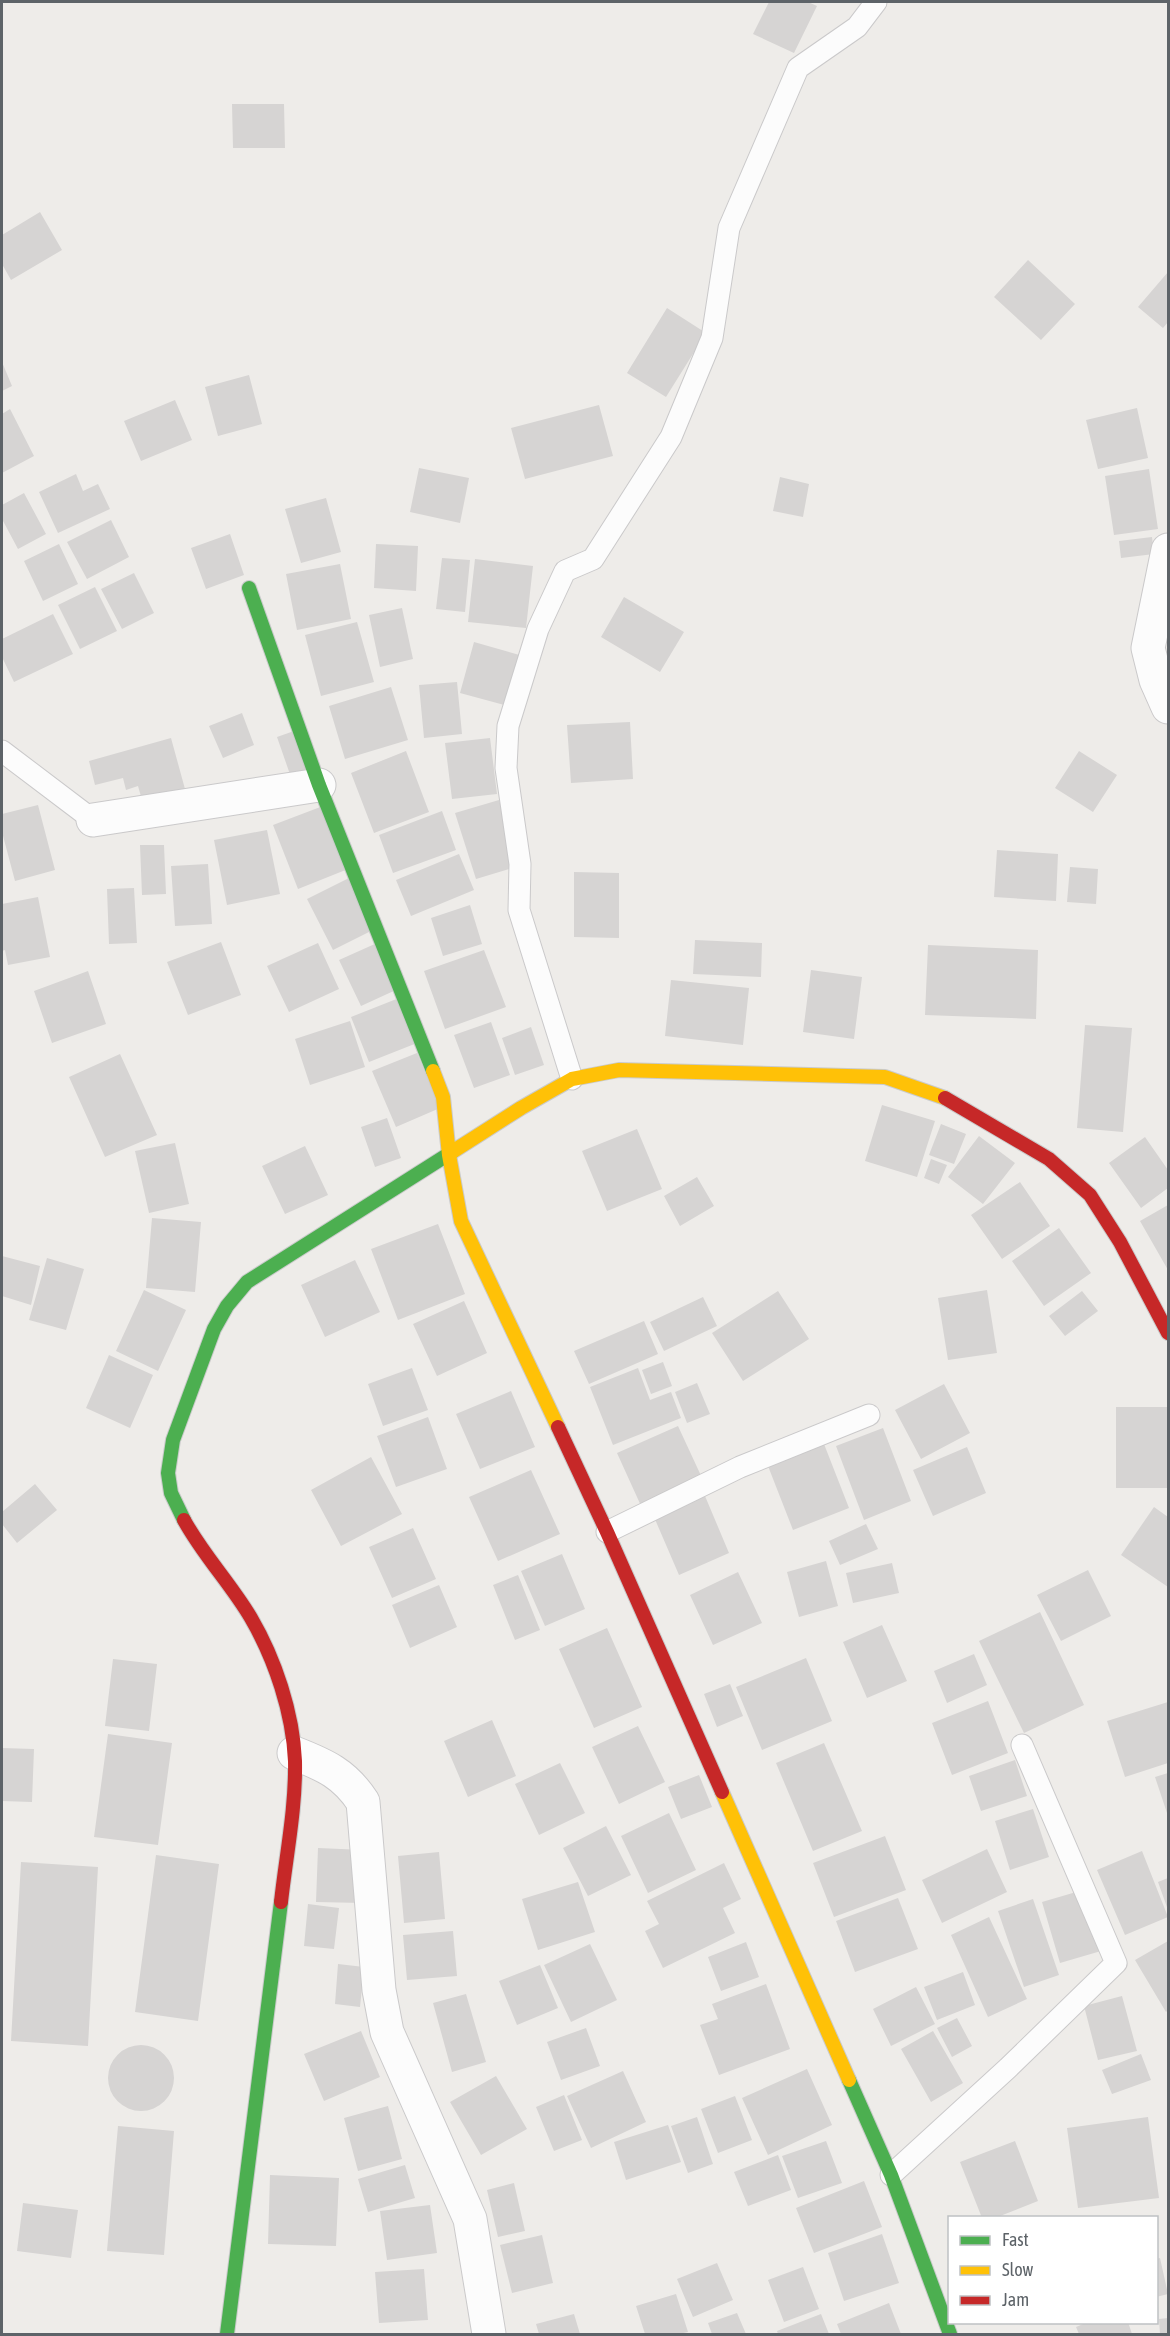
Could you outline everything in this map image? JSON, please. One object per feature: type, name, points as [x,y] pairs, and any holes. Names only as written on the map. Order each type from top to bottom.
[{"type":"street","points":[[1168,555],[1149,648],[1156,680],[1168,707]]},
{"type":"street","points":[[249,588],[319,785],[443,1097],[449,1155],[460,1221],[607,1532],[891,2175],[950,2334]]},
{"type":"street","points":[[93,820],[319,785]]},
{"type":"street","points":[[227,2334],[293,1803],[294,1753],[284,1708],[270,1662],[252,1619],[184,1521],[172,1496],[168,1472],[173,1440],[216,1322],[229,1300],[247,1282],[521,1108],[572,1079],[619,1070],[885,1077],[953,1101],[1049,1159],[1090,1196],[1120,1242],[1168,1333]]},
{"type":"street","points":[[294,1753],[324,1764],[352,1786],[363,1803],[379,1990],[387,2032],[470,2219],[489,2334]]},
{"type":"lane","points":[[572,1079],[519,910],[520,864],[506,768],[508,726],[538,629],[566,571],[593,559],[671,437],[712,338],[729,228],[798,68],[857,27],[876,2]]},
{"type":"lane","points":[[2,751],[93,820]]},
{"type":"lane","points":[[607,1532],[740,1467],[869,1415]]},
{"type":"lane","points":[[891,2175],[1008,2068],[1116,1963],[1022,1745]]},
{"type":"building","points":[[769,2],[808,2],[817,6],[794,53],[753,34]]},
{"type":"building","points":[[232,104],[284,104],[285,148],[233,148]]},
{"type":"building","points":[[40,212],[62,250],[11,280],[2,264],[2,235]]},
{"type":"building","points":[[1028,260],[1075,304],[1041,340],[994,297]]},
{"type":"building","points":[[1168,272],[1168,322],[1163,328],[1138,307]]},
{"type":"building","points":[[667,308],[706,333],[666,397],[627,373]]},
{"type":"building","points":[[2,362],[12,386],[2,391]]},
{"type":"building","points":[[249,375],[262,424],[218,436],[205,387]]},
{"type":"building","points":[[175,400],[192,440],[141,461],[124,421]]},
{"type":"building","points":[[599,405],[613,456],[525,479],[511,428]]},
{"type":"building","points":[[1137,408],[1148,458],[1098,469],[1086,420]]},
{"type":"building","points":[[10,409],[34,456],[2,473],[2,414]]},
{"type":"building","points":[[419,468],[469,478],[460,523],[410,512]]},
{"type":"building","points":[[1149,469],[1158,529],[1114,535],[1105,476]]},
{"type":"building","points":[[76,474],[83,491],[98,484],[110,509],[58,533],[39,492]]},
{"type":"building","points":[[780,477],[809,484],[803,517],[773,511]]},
{"type":"building","points":[[24,493],[46,534],[18,549],[2,519],[2,505]]},
{"type":"building","points":[[326,498],[341,552],[301,563],[285,509]]},
{"type":"building","points":[[111,520],[129,557],[87,579],[67,542]]},
{"type":"building","points":[[230,534],[244,575],[206,589],[191,548]]},
{"type":"building","points":[[1152,537],[1154,554],[1121,558],[1119,541]]},
{"type":"building","points":[[59,544],[78,584],[43,601],[24,561]]},
{"type":"building","points":[[376,544],[418,546],[416,591],[374,588]]},
{"type":"building","points":[[442,558],[470,560],[465,612],[436,609]]},
{"type":"building","points":[[475,559],[533,566],[526,628],[468,622]]},
{"type":"building","points":[[340,564],[351,619],[297,630],[286,574]]},
{"type":"building","points":[[134,573],[154,613],[122,629],[101,589]]},
{"type":"building","points":[[95,587],[117,631],[80,649],[58,605]]},
{"type":"building","points":[[624,597],[684,632],[660,672],[601,637]]},
{"type":"building","points":[[402,608],[413,659],[380,667],[369,615]]},
{"type":"building","points":[[53,614],[73,654],[14,682],[2,657],[2,639]]},
{"type":"building","points":[[357,622],[374,682],[321,696],[305,635]]},
{"type":"building","points":[[474,642],[523,656],[508,706],[460,693]]},
{"type":"building","points":[[457,682],[462,734],[424,738],[419,685]]},
{"type":"building","points":[[391,687],[408,740],[345,759],[329,706]]},
{"type":"building","points":[[242,713],[254,745],[223,758],[209,726]]},
{"type":"building","points":[[630,722],[633,779],[571,783],[567,725]]},
{"type":"building","points":[[294,731],[310,776],[293,783],[277,737]]},
{"type":"building","points":[[171,738],[185,789],[142,800],[138,786],[126,790],[123,778],[95,785],[89,761]]},
{"type":"building","points":[[490,738],[497,794],[452,799],[445,743]]},
{"type":"building","points":[[406,751],[429,812],[374,833],[351,773]]},
{"type":"building","points":[[1079,751],[1117,775],[1093,812],[1055,788]]},
{"type":"building","points":[[499,800],[519,866],[476,879],[455,813]]},
{"type":"building","points":[[38,805],[55,870],[15,881],[2,832],[2,814]]},
{"type":"building","points":[[323,806],[348,869],[298,889],[273,825]]},
{"type":"building","points":[[442,811],[456,850],[393,873],[379,835]]},
{"type":"building","points":[[267,830],[280,894],[227,905],[214,840]]},
{"type":"building","points":[[140,845],[164,845],[166,894],[142,895]]},
{"type":"building","points":[[997,850],[1058,854],[1056,901],[994,897]]},
{"type":"building","points":[[459,854],[474,890],[411,916],[396,880]]},
{"type":"building","points":[[208,864],[212,924],[175,926],[171,866]]},
{"type":"building","points":[[1070,867],[1098,869],[1096,904],[1067,902]]},
{"type":"building","points":[[574,872],[619,873],[619,938],[574,937]]},
{"type":"building","points":[[351,877],[377,928],[333,950],[307,899]]},
{"type":"building","points":[[134,888],[137,943],[109,944],[107,889]]},
{"type":"building","points":[[38,897],[50,957],[8,965],[5,950],[2,951],[2,904]]},
{"type":"building","points":[[470,905],[482,944],[443,956],[431,918]]},
{"type":"building","points":[[695,940],[762,943],[761,977],[693,974]]},
{"type":"building","points":[[221,942],[241,995],[188,1015],[167,962]]},
{"type":"building","points":[[318,943],[339,989],[289,1012],[267,966]]},
{"type":"building","points":[[377,943],[398,989],[361,1006],[339,960]]},
{"type":"building","points":[[928,945],[1038,950],[1036,1019],[925,1015]]},
{"type":"building","points":[[484,950],[506,1007],[445,1029],[424,971]]},
{"type":"building","points":[[811,970],[862,977],[854,1039],[803,1032]]},
{"type":"building","points":[[88,971],[106,1024],[52,1043],[34,991]]},
{"type":"building","points":[[671,980],[749,988],[743,1045],[665,1036]]},
{"type":"building","points":[[399,998],[417,1043],[369,1062],[351,1017]]},
{"type":"building","points":[[350,1021],[365,1067],[310,1085],[295,1039]]},
{"type":"building","points":[[491,1022],[510,1075],[474,1088],[454,1035]]},
{"type":"building","points":[[1085,1025],[1132,1028],[1123,1132],[1077,1128]]},
{"type":"building","points":[[531,1027],[544,1065],[515,1075],[502,1038]]},
{"type":"building","points":[[417,1053],[440,1108],[396,1127],[372,1071]]},
{"type":"building","points":[[120,1054],[157,1135],[105,1157],[69,1077]]},
{"type":"building","points":[[882,1105],[935,1121],[917,1177],[865,1161]]},
{"type":"building","points":[[387,1118],[401,1158],[375,1167],[361,1127]]},
{"type":"building","points":[[941,1124],[966,1134],[954,1164],[929,1155]]},
{"type":"building","points":[[637,1129],[662,1189],[607,1211],[582,1151]]},
{"type":"building","points":[[979,1136],[1015,1163],[983,1204],[948,1177]]},
{"type":"building","points":[[1145,1137],[1168,1170],[1168,1188],[1141,1208],[1109,1163]]},
{"type":"building","points":[[175,1143],[189,1204],[149,1213],[135,1151]]},
{"type":"building","points":[[305,1146],[328,1195],[285,1214],[262,1166]]},
{"type":"building","points":[[931,1159],[947,1165],[939,1184],[924,1178]]},
{"type":"building","points":[[697,1177],[714,1206],[680,1226],[664,1196]]},
{"type":"building","points":[[1020,1182],[1050,1226],[1002,1259],[971,1215]]},
{"type":"building","points":[[1168,1205],[1168,1270],[1140,1221]]},
{"type":"building","points":[[152,1218],[201,1222],[195,1292],[146,1288]]},
{"type":"building","points":[[438,1224],[465,1294],[398,1320],[371,1249]]},
{"type":"building","points":[[1059,1228],[1091,1273],[1044,1306],[1012,1261]]},
{"type":"building","points":[[2,1256],[40,1266],[31,1305],[2,1296]]},
{"type":"building","points":[[47,1258],[84,1269],[66,1330],[29,1320]]},
{"type":"building","points":[[355,1260],[380,1312],[325,1337],[301,1285]]},
{"type":"building","points":[[144,1290],[186,1310],[158,1371],[116,1351]]},
{"type":"building","points":[[987,1290],[997,1353],[948,1360],[938,1298]]},
{"type":"building","points":[[778,1291],[809,1339],[743,1381],[712,1333]]},
{"type":"building","points":[[1082,1291],[1098,1311],[1065,1336],[1049,1316]]},
{"type":"building","points":[[703,1297],[717,1326],[664,1351],[650,1322]]},
{"type":"building","points":[[464,1301],[487,1353],[437,1376],[413,1324]]},
{"type":"building","points":[[644,1321],[658,1354],[589,1384],[574,1351]]},
{"type":"building","points":[[109,1355],[153,1375],[130,1428],[86,1408]]},
{"type":"building","points":[[663,1362],[672,1386],[651,1394],[642,1370]]},
{"type":"building","points":[[412,1368],[428,1410],[383,1426],[368,1384]]},
{"type":"building","points":[[638,1368],[650,1400],[671,1392],[681,1418],[613,1445],[590,1387]]},
{"type":"building","points":[[697,1383],[710,1414],[687,1423],[675,1392]]},
{"type":"building","points":[[944,1384],[970,1433],[921,1459],[895,1410]]},
{"type":"building","points":[[511,1391],[535,1447],[480,1469],[456,1414]]},
{"type":"building","points":[[1116,1407],[1168,1407],[1168,1488],[1116,1488]]},
{"type":"building","points":[[428,1417],[447,1469],[396,1487],[377,1436]]},
{"type":"building","points":[[678,1426],[703,1480],[642,1508],[617,1453]]},
{"type":"building","points":[[883,1428],[911,1501],[864,1520],[836,1446]]},
{"type":"building","points":[[824,1444],[849,1508],[793,1530],[768,1466]]},
{"type":"building","points":[[967,1447],[986,1493],[933,1516],[913,1470]]},
{"type":"building","points":[[371,1457],[402,1514],[341,1546],[311,1490]]},
{"type":"building","points":[[531,1470],[560,1534],[498,1561],[469,1497]]},
{"type":"building","points":[[35,1484],[57,1510],[17,1543],[2,1524],[2,1512]]},
{"type":"building","points":[[705,1496],[729,1553],[679,1575],[654,1517]]},
{"type":"building","points":[[1154,1507],[1168,1517],[1168,1587],[1121,1555]]},
{"type":"building","points":[[866,1524],[878,1549],[840,1565],[829,1541]]},
{"type":"building","points":[[413,1528],[436,1579],[392,1598],[369,1547]]},
{"type":"building","points":[[562,1554],[585,1609],[545,1626],[521,1571]]},
{"type":"building","points":[[826,1561],[838,1606],[799,1617],[787,1572]]},
{"type":"building","points":[[892,1563],[899,1593],[853,1603],[846,1573]]},
{"type":"building","points":[[1088,1570],[1111,1616],[1061,1641],[1037,1595]]},
{"type":"building","points":[[738,1572],[762,1623],[713,1645],[690,1595]]},
{"type":"building","points":[[518,1575],[540,1630],[515,1640],[493,1585]]},
{"type":"building","points":[[439,1585],[457,1627],[410,1648],[392,1605]]},
{"type":"building","points":[[1040,1612],[1084,1705],[1024,1733],[979,1641]]},
{"type":"building","points":[[882,1625],[907,1681],[867,1698],[843,1642]]},
{"type":"building","points":[[607,1628],[642,1707],[594,1728],[559,1649]]},
{"type":"building","points":[[974,1654],[987,1685],[947,1703],[934,1671]]},
{"type":"building","points":[[806,1658],[832,1721],[762,1750],[736,1687]]},
{"type":"building","points":[[113,1659],[157,1664],[149,1731],[105,1726]]},
{"type":"building","points":[[730,1684],[743,1716],[717,1727],[704,1694]]},
{"type":"building","points":[[988,1701],[1008,1753],[952,1775],[932,1723]]},
{"type":"building","points":[[1168,1702],[1168,1763],[1125,1777],[1107,1721]]},
{"type":"building","points":[[492,1720],[516,1776],[468,1797],[444,1741]]},
{"type":"building","points":[[638,1726],[665,1782],[619,1804],[592,1747]]},
{"type":"building","points":[[108,1734],[172,1743],[158,1845],[94,1837]]},
{"type":"building","points":[[824,1743],[862,1831],[813,1851],[776,1763]]},
{"type":"building","points":[[2,1748],[34,1749],[32,1802],[2,1801]]},
{"type":"building","points":[[1015,1760],[1027,1796],[981,1811],[969,1776]]},
{"type":"building","points":[[560,1763],[585,1813],[539,1835],[515,1784]]},
{"type":"building","points":[[1168,1773],[1168,1816],[1155,1777]]},
{"type":"building","points":[[699,1775],[712,1807],[681,1819],[668,1787]]},
{"type":"building","points":[[1033,1809],[1049,1857],[1010,1870],[995,1821]]},
{"type":"building","points":[[669,1813],[696,1870],[648,1893],[621,1836]]},
{"type":"building","points":[[606,1826],[631,1875],[588,1896],[563,1848]]},
{"type":"building","points":[[885,1836],[906,1890],[834,1917],[813,1863]]},
{"type":"building","points":[[318,1848],[364,1850],[363,1903],[316,1902]]},
{"type":"building","points":[[987,1849],[1007,1892],[942,1923],[922,1880]]},
{"type":"building","points":[[1142,1851],[1168,1917],[1125,1935],[1097,1870]]},
{"type":"building","points":[[439,1852],[445,1919],[404,1923],[398,1856]]},
{"type":"building","points":[[156,1855],[219,1864],[198,2021],[135,2012]]},
{"type":"building","points":[[21,1862],[98,1867],[88,2046],[11,2041]]},
{"type":"building","points":[[724,1863],[741,1899],[723,1908],[735,1933],[663,1968],[645,1931],[659,1924],[647,1901]]},
{"type":"building","points":[[1168,1878],[1168,1910],[1158,1882]]},
{"type":"building","points":[[578,1882],[595,1932],[538,1950],[522,1899]]},
{"type":"building","points":[[1083,1890],[1101,1951],[1060,1963],[1042,1902]]},
{"type":"building","points":[[898,1898],[918,1949],[855,1972],[836,1921]]},
{"type":"building","points":[[1033,1899],[1059,1975],[1024,1987],[998,1911]]},
{"type":"building","points":[[308,1904],[339,1908],[334,1949],[304,1946]]},
{"type":"building","points":[[989,1917],[1027,1999],[988,2017],[951,1935]]},
{"type":"building","points":[[453,1931],[457,1976],[407,1980],[403,1935]]},
{"type":"building","points":[[1168,1941],[1168,2010],[1166,2012],[1135,1960]]},
{"type":"building","points":[[746,1942],[759,1977],[721,1991],[708,1957]]},
{"type":"building","points":[[590,1944],[617,2000],[571,2022],[544,1965]]},
{"type":"building","points":[[338,1964],[364,1967],[360,2007],[335,2004]]},
{"type":"building","points":[[540,1965],[558,2008],[517,2025],[499,1981]]},
{"type":"building","points":[[963,1972],[975,2005],[937,2020],[924,1987]]},
{"type":"building","points":[[766,1984],[790,2049],[719,2075],[700,2025],[718,2019],[712,2004]]},
{"type":"building","points":[[916,1987],[935,2024],[891,2046],[873,2009]]},
{"type":"building","points":[[466,1994],[486,2062],[452,2072],[433,2003]]},
{"type":"building","points":[[1122,1996],[1137,2051],[1098,2060],[1084,2006]]},
{"type":"building","points":[[957,2018],[972,2046],[952,2057],[937,2028]]},
{"type":"building","points":[[586,2028],[600,2066],[561,2080],[547,2042]]},
{"type":"building","points":[[361,2031],[380,2077],[324,2101],[304,2054]]},
{"type":"building","points":[[933,2031],[963,2083],[931,2102],[901,2049]]},
{"type":"building","points":[[141,2045],[154,2048],[164,2055],[171,2065],[174,2078],[171,2091],[164,2101],[154,2108],[141,2111],[128,2108],[118,2101],[111,2091],[108,2078],[111,2065],[118,2055],[128,2048]]},
{"type":"building","points":[[1141,2054],[1151,2080],[1112,2094],[1102,2070]]},
{"type":"building","points":[[807,2069],[832,2125],[768,2155],[742,2098]]},
{"type":"building","points":[[623,2071],[646,2122],[591,2148],[567,2096]]},
{"type":"building","points":[[496,2076],[527,2129],[481,2155],[450,2102]]},
{"type":"building","points":[[564,2095],[582,2140],[554,2151],[536,2107]]},
{"type":"building","points":[[735,2096],[752,2140],[718,2153],[701,2109]]},
{"type":"building","points":[[388,2106],[402,2159],[358,2171],[344,2118]]},
{"type":"building","points":[[697,2117],[713,2164],[688,2173],[671,2126]]},
{"type":"building","points":[[1148,2117],[1159,2198],[1078,2208],[1067,2128]]},
{"type":"building","points":[[668,2125],[681,2162],[626,2180],[614,2142]]},
{"type":"building","points":[[118,2126],[174,2131],[164,2255],[107,2251]]},
{"type":"building","points":[[826,2141],[842,2183],[798,2198],[782,2156]]},
{"type":"building","points":[[1015,2141],[1038,2201],[1000,2216],[981,2216],[960,2162]]},
{"type":"building","points":[[778,2155],[791,2190],[748,2206],[734,2172]]},
{"type":"building","points":[[405,2165],[415,2198],[368,2212],[358,2179]]},
{"type":"building","points":[[270,2175],[339,2178],[336,2246],[268,2244]]},
{"type":"building","points":[[864,2181],[882,2227],[814,2253],[796,2208]]},
{"type":"building","points":[[514,2183],[525,2231],[498,2237],[487,2190]]},
{"type":"building","points":[[23,2203],[78,2210],[71,2258],[17,2251]]},
{"type":"building","points":[[430,2205],[437,2253],[387,2260],[380,2211]]},
{"type":"building","points":[[882,2234],[899,2283],[844,2301],[828,2253]]},
{"type":"building","points":[[542,2235],[553,2283],[512,2293],[500,2245]]},
{"type":"building","points":[[1158,2258],[1160,2258],[1168,2294],[1158,2296]]},
{"type":"building","points":[[717,2263],[733,2300],[693,2317],[677,2279]]},
{"type":"building","points":[[803,2267],[819,2309],[784,2322],[768,2280]]},
{"type":"building","points":[[424,2269],[428,2320],[379,2323],[375,2272]]},
{"type":"building","points":[[676,2294],[688,2332],[645,2334],[636,2306]]},
{"type":"building","points":[[889,2303],[901,2334],[841,2334],[837,2324]]},
{"type":"building","points":[[737,2313],[746,2334],[712,2334],[708,2323]]},
{"type":"building","points":[[574,2314],[580,2334],[539,2334],[536,2324]]},
{"type":"building","points":[[821,2314],[829,2334],[778,2334],[777,2331]]},
{"type":"building","points":[[1168,2318],[1168,2334],[1160,2334],[1159,2319]]},
{"type":"building","points":[[1083,2324],[1129,2324],[1132,2334],[1079,2334],[1076,2327]]},
{"type":"traffic: fast","points":[[249,588],[319,785],[433,1071]]},
{"type":"traffic: fast","points":[[184,1520],[171,1493],[168,1473],[173,1440],[214,1329],[227,1306],[247,1282],[452,1152]]},
{"type":"traffic: fast","points":[[227,2334],[281,1902]]},
{"type":"traffic: fast","points":[[849,2080],[891,2175],[950,2334]]},
{"type":"traffic: slow","points":[[452,1152],[572,1079],[619,1070],[885,1077],[945,1098]]},
{"type":"traffic: slow","points":[[433,1071],[443,1097],[449,1155],[461,1221],[558,1427]]},
{"type":"traffic: slow","points":[[722,1792],[849,2080]]},
{"type":"traffic: jam","points":[[945,1098],[1049,1159],[1090,1195],[1120,1242],[1168,1333]]},
{"type":"traffic: jam","points":[[558,1427],[722,1792]]},
{"type":"traffic: jam","points":[[184,1520],[235,1593],[260,1634],[287,1705],[294,1743],[295,1779],[281,1902]]}]
